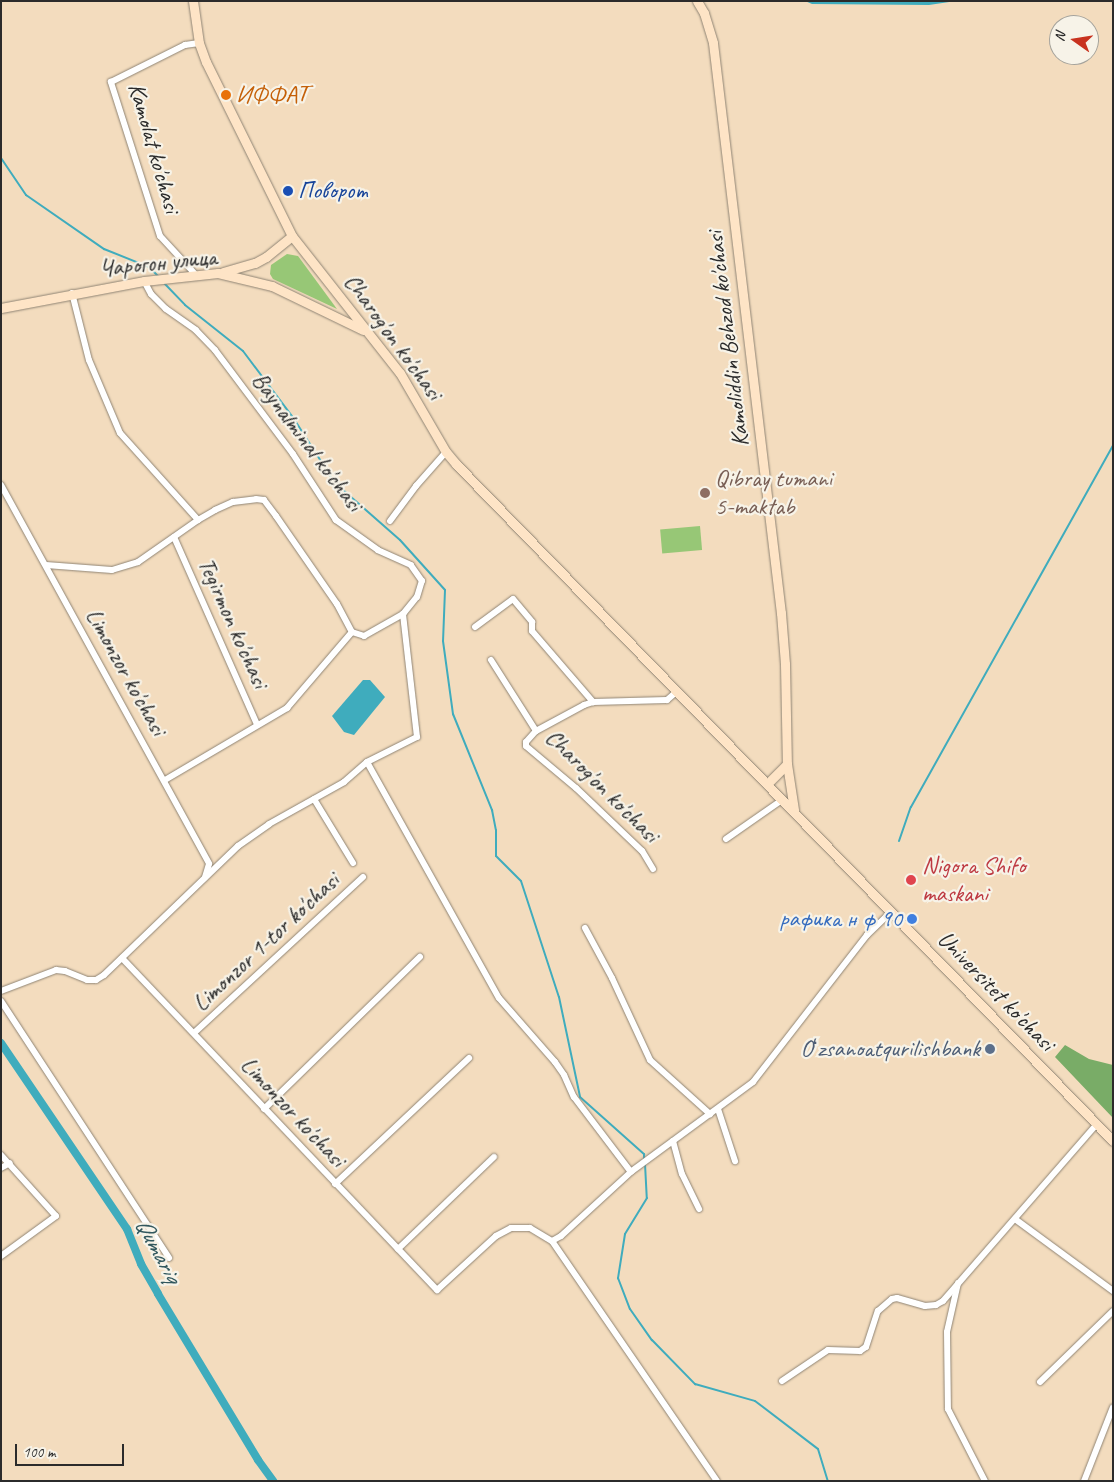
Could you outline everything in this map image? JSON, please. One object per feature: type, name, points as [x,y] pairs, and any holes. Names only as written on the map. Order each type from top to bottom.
[{"type":"main road","name":"Charog'on ko'chasi","points":[[193,1],[199,43],[206,62],[292,236],[400,374],[446,452],[676,693],[767,784]]},
{"type":"main road","name":"Kamoliddin Behzod ko'chasi","points":[[697,1],[704,13],[713,43],[779,594],[785,664],[787,764],[795,812]]},
{"type":"main road","points":[[218,273],[255,264],[292,236]]},
{"type":"main road","name":"Чарогон улица","points":[[1,308],[72,293],[144,281],[155,282],[218,273],[272,286],[368,332]]},
{"type":"main road","points":[[767,784],[787,764]]},
{"type":"main road","name":"Universitet ko'chasi","points":[[767,784],[1113,1141]]},
{"type":"street","name":"Kamolat ko'chasi","points":[[196,275],[160,236],[111,82],[186,45],[199,43]]},
{"type":"street","name":"Baynalminal ko'chasi","points":[[144,281],[151,294],[166,310],[196,330],[215,350],[293,454],[336,520],[378,550],[412,566],[422,581],[416,597],[403,614],[364,636],[352,632]]},
{"type":"street","points":[[72,293],[89,360],[120,433],[198,520]]},
{"type":"street","points":[[390,521],[416,486],[446,452]]},
{"type":"street","name":"Limonzor ko'chasi","points":[[1,485],[165,780],[209,864],[205,879]]},
{"type":"street","points":[[46,565],[112,570],[138,562],[198,520],[233,502],[264,500],[337,604],[352,632],[312,682],[287,708],[165,780]]},
{"type":"street","name":"Tegirmon ko'chasi","points":[[174,537],[257,724]]},
{"type":"street","points":[[475,627],[513,599],[532,622],[532,631],[593,702]]},
{"type":"street","points":[[1,991],[56,970],[65,971],[87,980],[96,980],[122,958],[238,846],[269,824],[344,782],[367,762],[417,737],[403,614]]},
{"type":"street","points":[[491,660],[536,731]]},
{"type":"street","name":"Charog'on ko'chasi","points":[[653,869],[635,845],[576,788],[526,746],[528,738],[536,731],[593,702],[667,700],[676,693]]},
{"type":"street","points":[[367,762],[500,998],[555,1062],[564,1075],[574,1097],[632,1171]]},
{"type":"street","points":[[314,799],[353,863]]},
{"type":"street","points":[[726,839],[782,800]]},
{"type":"street","name":"Limonzor 1-tor ko'chasi","points":[[194,1034],[363,877]]},
{"type":"street","points":[[717,1481],[552,1241],[562,1236],[632,1171],[753,1082],[867,935],[890,912]]},
{"type":"street","points":[[584,928],[612,978],[650,1060],[710,1114]]},
{"type":"street","points":[[264,1109],[420,957]]},
{"type":"street","name":"Limonzor ko'chasi","points":[[122,958],[437,1290],[496,1236],[512,1228],[530,1228],[552,1241]]},
{"type":"street","points":[[1,1001],[168,1258]]},
{"type":"street","points":[[335,1184],[469,1058]]},
{"type":"street","points":[[718,1108],[735,1161]]},
{"type":"street","points":[[782,1381],[828,1350],[860,1351],[866,1347],[878,1312],[892,1299],[898,1298],[925,1306],[936,1305],[959,1282],[1097,1124]]},
{"type":"street","points":[[673,1141],[682,1174],[699,1209]]},
{"type":"street","points":[[1,1154],[56,1216],[1,1256]]},
{"type":"street","points":[[398,1249],[494,1157]]},
{"type":"street","points":[[1,1168],[10,1163]]},
{"type":"street","points":[[1015,1219],[1113,1291]]},
{"type":"street","points":[[959,1282],[947,1332],[948,1409],[985,1481]]},
{"type":"street","points":[[1040,1382],[1113,1311]]},
{"type":"street","points":[[1084,1481],[1113,1407]]},
{"type":"green space","points":[[287,254],[298,256],[337,309],[273,279],[270,274],[271,265]]},
{"type":"green space","points":[[700,526],[702,550],[662,553],[660,529]]},
{"type":"green space","points":[[1065,1045],[1089,1059],[1113,1065],[1113,1118],[1055,1057]]},
{"type":"water","points":[[805,1],[956,1],[929,5],[812,4]]},
{"type":"water","points":[[363,680],[370,680],[385,697],[354,735],[344,732],[332,716]]},
{"type":"waterway","points":[[1,158],[26,195],[104,249],[149,267],[158,276]]},
{"type":"waterway","points":[[164,283],[185,305],[243,351],[294,419],[335,483],[400,540],[445,590],[443,641],[453,714],[492,810],[496,830],[496,856],[521,881],[559,997],[580,1097],[644,1154],[644,1160]]},
{"type":"waterway","points":[[899,841],[911,807],[1113,446]]},
{"type":"waterway","name":"Qumariq","points":[[1,1043],[127,1229],[141,1264],[158,1294],[258,1460],[273,1481]]},
{"type":"waterway","points":[[645,1164],[647,1198],[625,1234],[618,1278],[630,1309],[652,1340],[695,1384],[755,1401],[818,1449],[828,1481]]},
{"type":"place","name":"ИФФАТ","points":[[226,95]]},
{"type":"place","name":"Поворот","points":[[288,191]]},
{"type":"place","name":"Qibray tumani 5-maktab","points":[[705,493]]},
{"type":"place","name":"Nigora Shifo maskani","points":[[911,880]]},
{"type":"place","name":"рафика н ф 90","points":[[912,919]]},
{"type":"place","name":"Oʻzsanoatqurilishbank","points":[[990,1049]]}]
